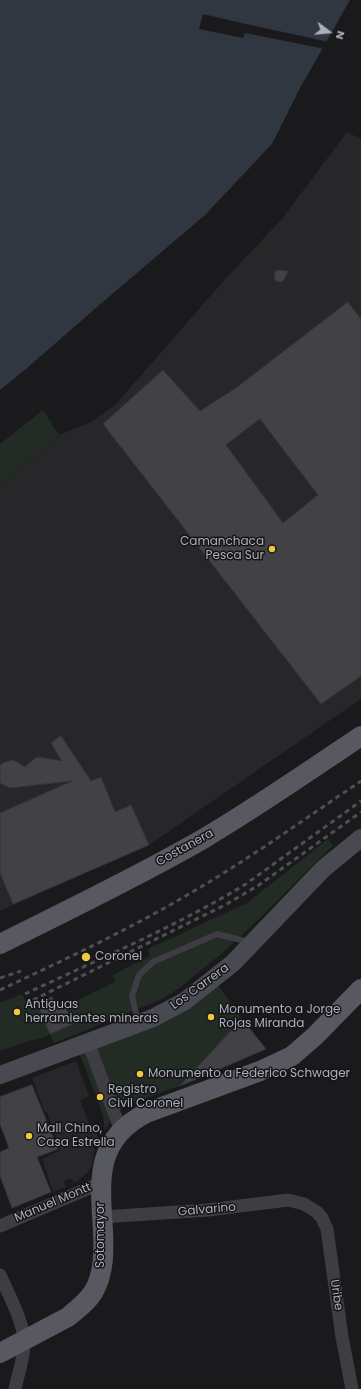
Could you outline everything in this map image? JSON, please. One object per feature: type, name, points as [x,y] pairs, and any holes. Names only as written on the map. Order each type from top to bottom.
[{"type":"main road","name":"Costanera","points":[[0,944],[146,870],[202,839],[266,800],[361,736]]},
{"type":"main road","name":"Los Carrera","points":[[0,1075],[138,1023],[169,1010],[185,1000],[222,972],[253,943],[323,869],[361,838]]},
{"type":"main road","name":"Manuel Montt","points":[[101,1183],[105,1157],[114,1139],[121,1131],[138,1118],[146,1113],[260,1071],[292,1056],[315,1036],[361,989]]},
{"type":"main road","name":"Sotomayor","points":[[0,1353],[68,1317],[78,1310],[94,1291],[103,1263],[101,1183]]},
{"type":"street","points":[[88,1042],[121,1131]]},
{"type":"street","name":"Manuel Montt","points":[[0,1226],[101,1183]]},
{"type":"street","name":"Galvarino","points":[[102,1217],[208,1210],[288,1200],[310,1207]]},
{"type":"street","name":"Uribe","points":[[310,1207],[322,1218],[327,1229],[342,1337],[352,1389]]},
{"type":"street","points":[[0,1275],[20,1323],[24,1340],[15,1389]]},
{"type":"lane","points":[[138,1023],[132,996],[139,975],[153,962],[218,934],[253,943]]},
{"type":"shaded area","points":[[0,0],[350,0],[300,88],[272,144],[205,215],[0,390]]},
{"type":"shaded area","points":[[347,132],[361,139],[361,699],[149,845],[0,911],[0,483],[59,435],[89,423],[115,405],[225,279],[281,220]]},
{"type":"shaded area","points":[[43,410],[59,435],[0,483],[0,444]]},
{"type":"shaded area","points":[[328,839],[333,845],[258,920],[221,954],[178,989],[160,1000],[54,1043],[50,1034],[73,1024],[66,1006],[115,982],[113,975],[150,956],[148,949],[247,903]]},
{"type":"shaded area","points":[[215,981],[242,1019],[192,1073],[192,1081],[126,1106],[114,1114],[105,1131],[103,1115],[78,1049]]},
{"type":"shaded area","points":[[22,994],[29,1008],[37,1004],[50,1034],[43,1038],[28,1041],[0,1051],[0,1003]]},
{"type":"shaded area","points":[[76,1061],[89,1096],[80,1100],[92,1132],[96,1131],[99,1140],[93,1144],[94,1151],[92,1165],[88,1172],[77,1182],[73,1182],[71,1178],[64,1181],[66,1187],[53,1192],[42,1159],[61,1150],[47,1112],[45,1113],[32,1078]]},
{"type":"pier","points":[[203,14],[329,42],[325,49],[245,33],[243,38],[199,29]]},
{"type":"building","points":[[278,270],[288,271],[284,280],[281,282],[276,281],[274,278],[275,272]]},
{"type":"building","name":"Camanchaca Pesca Sur","points":[[348,302],[361,319],[361,676],[321,704],[103,424],[163,370],[200,411],[236,388]],"holes":[[[260,419],[318,495],[283,523],[226,445]]]},
{"type":"building","points":[[61,736],[91,781],[101,777],[115,812],[131,805],[149,845],[13,904],[0,873],[0,813],[72,781],[10,788],[0,783],[0,765],[13,760],[25,767],[38,757],[62,761],[51,743]]},
{"type":"building","points":[[52,997],[58,1010],[65,1006],[73,1024],[50,1034],[37,1004]]},
{"type":"building","points":[[242,1019],[266,1049],[180,1086]]},
{"type":"building","name":"Mall Chino, Casa Estrella","points":[[32,1085],[58,1149],[37,1157],[51,1192],[12,1208],[0,1176],[0,1152],[9,1148],[0,1124],[0,1097]]},
{"type":"railway","points":[[0,990],[98,943],[171,905],[237,865],[361,781]]},
{"type":"railway","points":[[25,994],[137,942],[220,899],[246,884],[361,801]]},
{"type":"railway","points":[[33,1000],[225,905],[259,885],[361,812]]},
{"type":"railway","points":[[0,978],[21,971]]},
{"type":"place","name":"Camanchaca Pesca Sur","points":[[272,549]]},
{"type":"place","name":"Coronel","points":[[86,957]]},
{"type":"place","name":"Antiguas herramientes mineras","points":[[17,1012]]},
{"type":"place","name":"Monumento a Jorge Rojas Miranda","points":[[211,1017]]},
{"type":"place","name":"Monumento a Federico Schwager","points":[[140,1074]]},
{"type":"place","name":"Registro Civil Coronel","points":[[100,1097]]},
{"type":"place","name":"Mall Chino, Casa Estrella","points":[[29,1136]]}]
